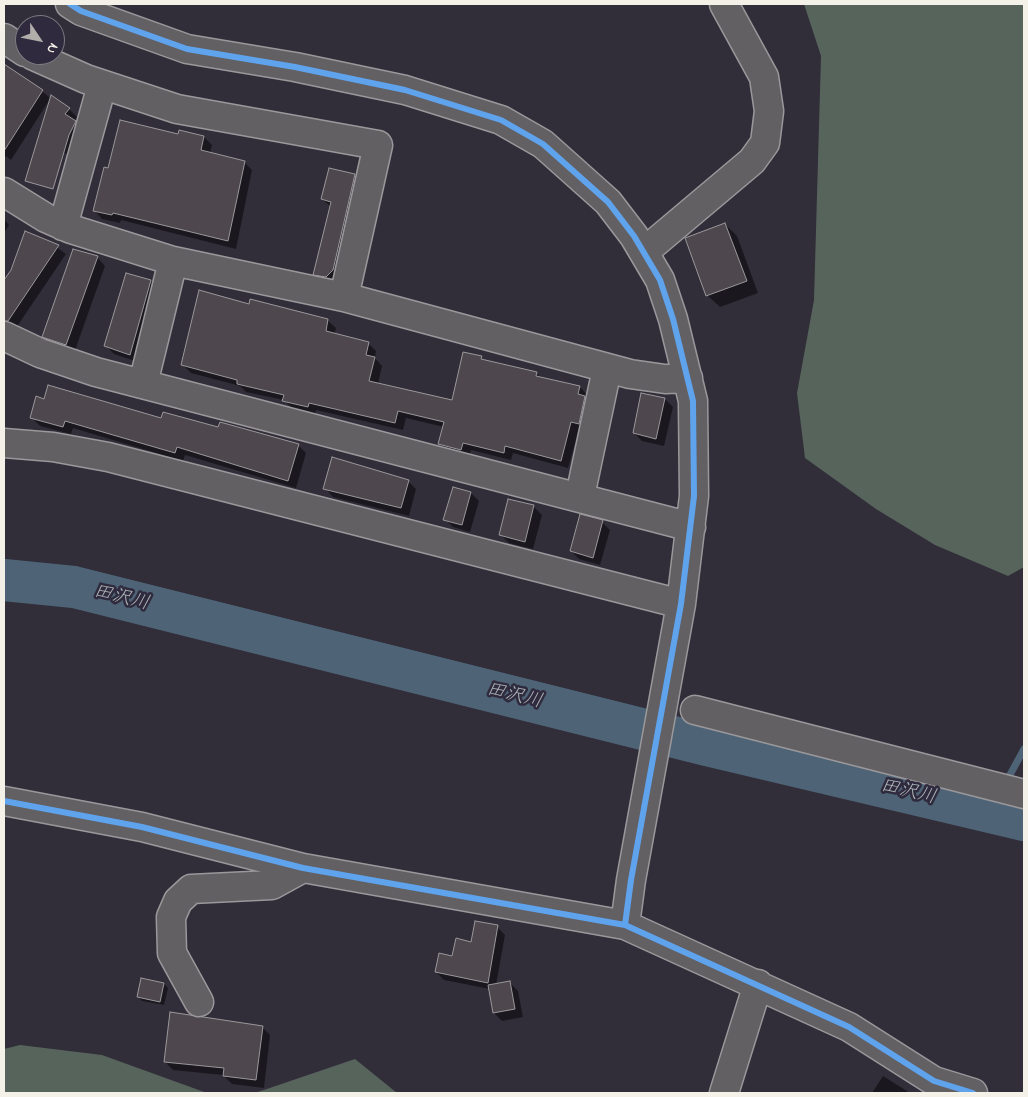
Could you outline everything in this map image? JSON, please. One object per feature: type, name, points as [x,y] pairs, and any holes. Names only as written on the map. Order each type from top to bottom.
[{"type":"street","points":[[70,4],[82,11],[187,49],[296,67],[404,90],[500,120],[543,144],[569,165],[608,202],[644,252],[660,280],[688,378],[693,401],[694,450],[691,527],[681,604],[631,880],[625,925]]},
{"type":"street","points":[[644,252],[745,168],[764,143],[769,111],[764,77],[724,4]]},
{"type":"street","points":[[4,38],[15,45]]},
{"type":"street","points":[[56,65],[102,84],[177,109],[378,145],[344,297]]},
{"type":"street","points":[[63,226],[102,84]]},
{"type":"street","points":[[4,192],[26,207],[63,226],[117,245],[173,261],[344,297],[607,368],[657,378],[688,378]]},
{"type":"street","points":[[143,384],[173,261]]},
{"type":"street","points":[[4,336],[40,353],[96,372],[580,496],[691,527]]},
{"type":"street","points":[[580,496],[607,368]]},
{"type":"street","points":[[4,443],[53,447],[108,457],[681,604]]},
{"type":"street","points":[[695,710],[1024,794]]},
{"type":"street","points":[[4,801],[142,827],[303,868],[625,925],[849,1027],[934,1081],[973,1093]]},
{"type":"street","points":[[199,1002],[172,953],[171,917],[178,901],[191,889],[272,885],[303,868]]},
{"type":"street","points":[[724,1093],[758,984]]},
{"type":"shaded area","points":[[804,4],[1024,4],[1024,567],[1008,576],[935,545],[876,509],[805,458],[797,393],[814,300],[821,56]]},
{"type":"shaded area","points":[[20,1045],[102,1055],[207,1093],[4,1093],[4,1049]]},
{"type":"shaded area","points":[[355,1059],[397,1093],[255,1093]]},
{"type":"building","points":[[4,64],[43,90],[4,151]]},
{"type":"building","points":[[51,95],[70,108],[65,114],[76,121],[69,135],[53,189],[25,181]]},
{"type":"building","points":[[120,120],[178,134],[179,130],[204,136],[201,150],[245,161],[228,241],[113,213],[112,215],[93,211],[104,167],[108,168]]},
{"type":"building","points":[[329,168],[355,174],[333,270],[326,277],[313,275],[331,202],[321,199]]},
{"type":"building","points":[[725,223],[747,281],[706,296],[685,238]]},
{"type":"building","points":[[25,231],[59,245],[8,321],[4,321],[4,280],[11,270]]},
{"type":"building","points":[[73,249],[98,256],[66,345],[42,337]]},
{"type":"building","points":[[126,273],[151,280],[130,355],[104,346]]},
{"type":"building","points":[[199,290],[249,304],[250,299],[328,319],[326,331],[369,342],[366,355],[375,357],[369,381],[452,400],[463,352],[482,356],[481,359],[537,372],[536,376],[580,386],[578,394],[585,396],[579,424],[571,422],[561,461],[505,446],[504,453],[463,443],[461,450],[438,444],[444,422],[398,411],[395,423],[309,403],[308,407],[282,401],[284,395],[237,384],[237,380],[181,365]]},
{"type":"building","points":[[48,385],[161,418],[163,412],[218,427],[220,422],[299,444],[288,481],[177,447],[175,453],[65,421],[63,427],[30,418],[36,396],[44,399]]},
{"type":"building","points":[[641,393],[665,398],[656,439],[633,433]]},
{"type":"building","points":[[332,457],[409,480],[401,508],[323,489]]},
{"type":"building","points":[[453,487],[471,492],[462,525],[443,520]]},
{"type":"building","points":[[508,499],[534,505],[525,542],[499,535]]},
{"type":"building","points":[[580,514],[603,520],[593,558],[570,551]]},
{"type":"building","points":[[475,921],[498,925],[488,983],[435,972],[439,953],[452,956],[456,938],[471,942]]},
{"type":"building","points":[[141,978],[164,983],[160,1002],[137,997]]},
{"type":"building","points":[[510,981],[515,1009],[493,1013],[488,985]]},
{"type":"building","points":[[170,1012],[263,1026],[256,1080],[223,1076],[224,1068],[164,1062]]},
{"type":"waterway","name":"田沢川","points":[[4,580],[74,587],[706,745],[1024,820]]},
{"type":"waterway","points":[[1005,784],[1024,749]]},
{"type":"waterway","points":[[990,812],[1000,793]]},
{"type":"cycle path","points":[[70,4],[81,11],[187,49],[295,67],[405,90],[501,120],[543,144],[608,202],[634,236],[660,280],[673,319],[693,401],[694,496],[681,604],[631,880],[625,925]]},
{"type":"cycle path","points":[[4,801],[142,827],[303,868],[625,925],[849,1027],[934,1081],[973,1093]]}]
